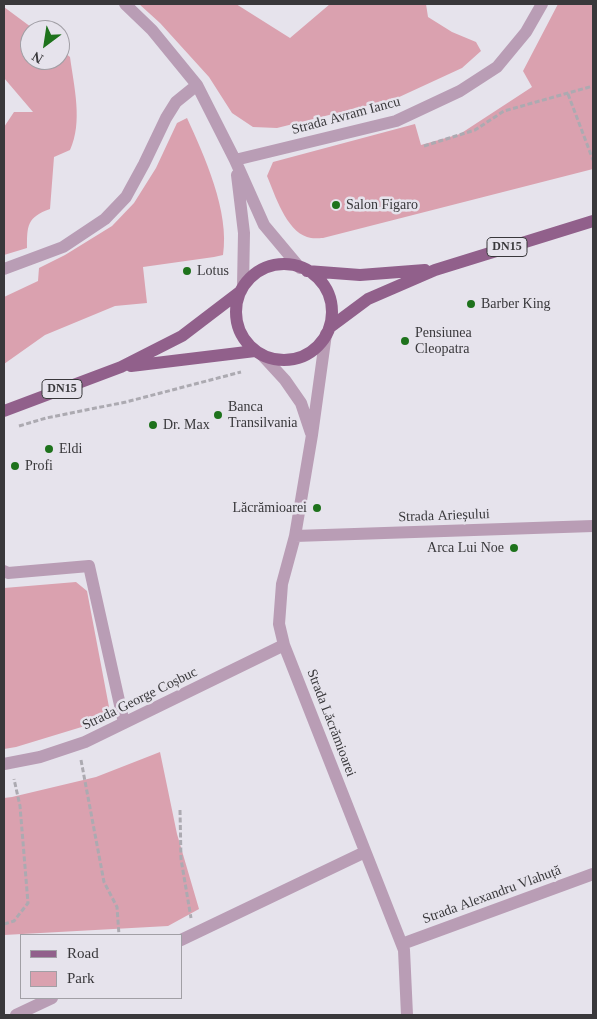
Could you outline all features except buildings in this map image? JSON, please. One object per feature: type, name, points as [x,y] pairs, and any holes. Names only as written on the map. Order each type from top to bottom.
[{"type":"main road","name":"DN15","points":[[121,367],[258,353],[274,360],[286,361],[298,358],[310,353],[319,345],[328,331],[368,299],[435,270],[593,221]]},
{"type":"main road","name":"DN15","points":[[4,411],[121,367],[182,336],[242,288],[258,271],[268,266],[290,265],[302,269],[360,275],[435,270]]},
{"type":"main road","points":[[302,269],[313,276],[327,290],[332,308],[328,331]]},
{"type":"main road","points":[[242,288],[236,304],[238,323],[245,341],[258,353]]},
{"type":"street","points":[[125,4],[152,30],[197,85],[235,160],[264,225],[302,269]]},
{"type":"street","name":"Strada Avram Iancu","points":[[235,160],[396,121],[460,91],[496,67],[526,32],[542,4]]},
{"type":"street","points":[[4,268],[63,247],[105,219],[126,197],[176,102],[197,85]]},
{"type":"street","points":[[235,160],[244,233],[242,288]]},
{"type":"street","name":"Strada Lăcrămioarei","points":[[328,331],[295,536],[282,584],[279,624],[284,645],[404,950],[407,1015]]},
{"type":"street","name":"Strada Lăcrămioarei","points":[[258,353],[285,380],[301,403],[312,435]]},
{"type":"street","name":"Strada Arieșului","points":[[295,536],[593,526]]},
{"type":"street","points":[[4,571],[8,573],[89,566],[124,723]]},
{"type":"street","name":"Strada George Coșbuc","points":[[4,764],[40,757],[85,742],[284,645]]},
{"type":"street","points":[[182,940],[365,852]]},
{"type":"street","name":"Strada Alexandru Vlahuță","points":[[402,944],[593,874]]},
{"type":"street","points":[[16,1015],[50,999]]},
{"type":"path","points":[[424,146],[475,130],[504,111],[593,86]]},
{"type":"path","points":[[568,94],[593,160]]},
{"type":"path","points":[[12,428],[46,418],[126,402],[249,370]]},
{"type":"path","points":[[80,757],[104,882],[117,907],[119,934]]},
{"type":"path","points":[[4,924],[14,921],[28,903],[20,806],[14,778]]},
{"type":"path","points":[[180,810],[181,859],[191,923]]},
{"type":"green space","points":[[139,4],[236,4],[290,38],[330,4],[426,4],[428,17],[452,32],[476,42],[481,51],[462,68],[397,98],[277,128],[253,127],[232,113],[209,77],[160,23]]},
{"type":"green space","points":[[558,4],[593,4],[593,169],[323,238],[307,237],[287,220],[267,176],[273,162],[415,124],[421,145],[460,134],[532,87],[523,71]]},
{"type":"green space","points":[[4,7],[22,20],[20,20],[20,70],[70,70],[70,57],[77,116],[74,139],[70,150],[54,157],[50,209],[37,215],[30,223],[27,234],[27,248],[4,255],[4,127],[14,112],[33,112],[4,78]]},
{"type":"green space","points":[[187,118],[208,166],[219,203],[223,221],[223,255],[143,267],[147,303],[115,306],[45,335],[4,364],[4,297],[38,281],[39,268],[65,255],[112,226],[134,203],[156,168],[177,123]]},
{"type":"green space","points":[[76,582],[87,591],[109,707],[98,722],[4,749],[4,588]]},
{"type":"green space","points":[[160,752],[177,834],[199,909],[168,926],[4,935],[4,798],[96,777]]},
{"type":"place","name":"Salon Figaro","points":[[336,205]]},
{"type":"place","name":"Lotus","points":[[187,271]]},
{"type":"place","name":"Barber King","points":[[471,304]]},
{"type":"place","name":"Pensiunea Cleopatra","points":[[405,341]]},
{"type":"place","name":"Banca Transilvania","points":[[218,415]]},
{"type":"place","name":"Dr. Max","points":[[153,425]]},
{"type":"place","name":"Eldi","points":[[49,449]]},
{"type":"place","name":"Profi","points":[[15,466]]},
{"type":"place","name":"Lăcrămioarei","points":[[317,508]]},
{"type":"place","name":"Arca Lui Noe","points":[[514,548]]}]
